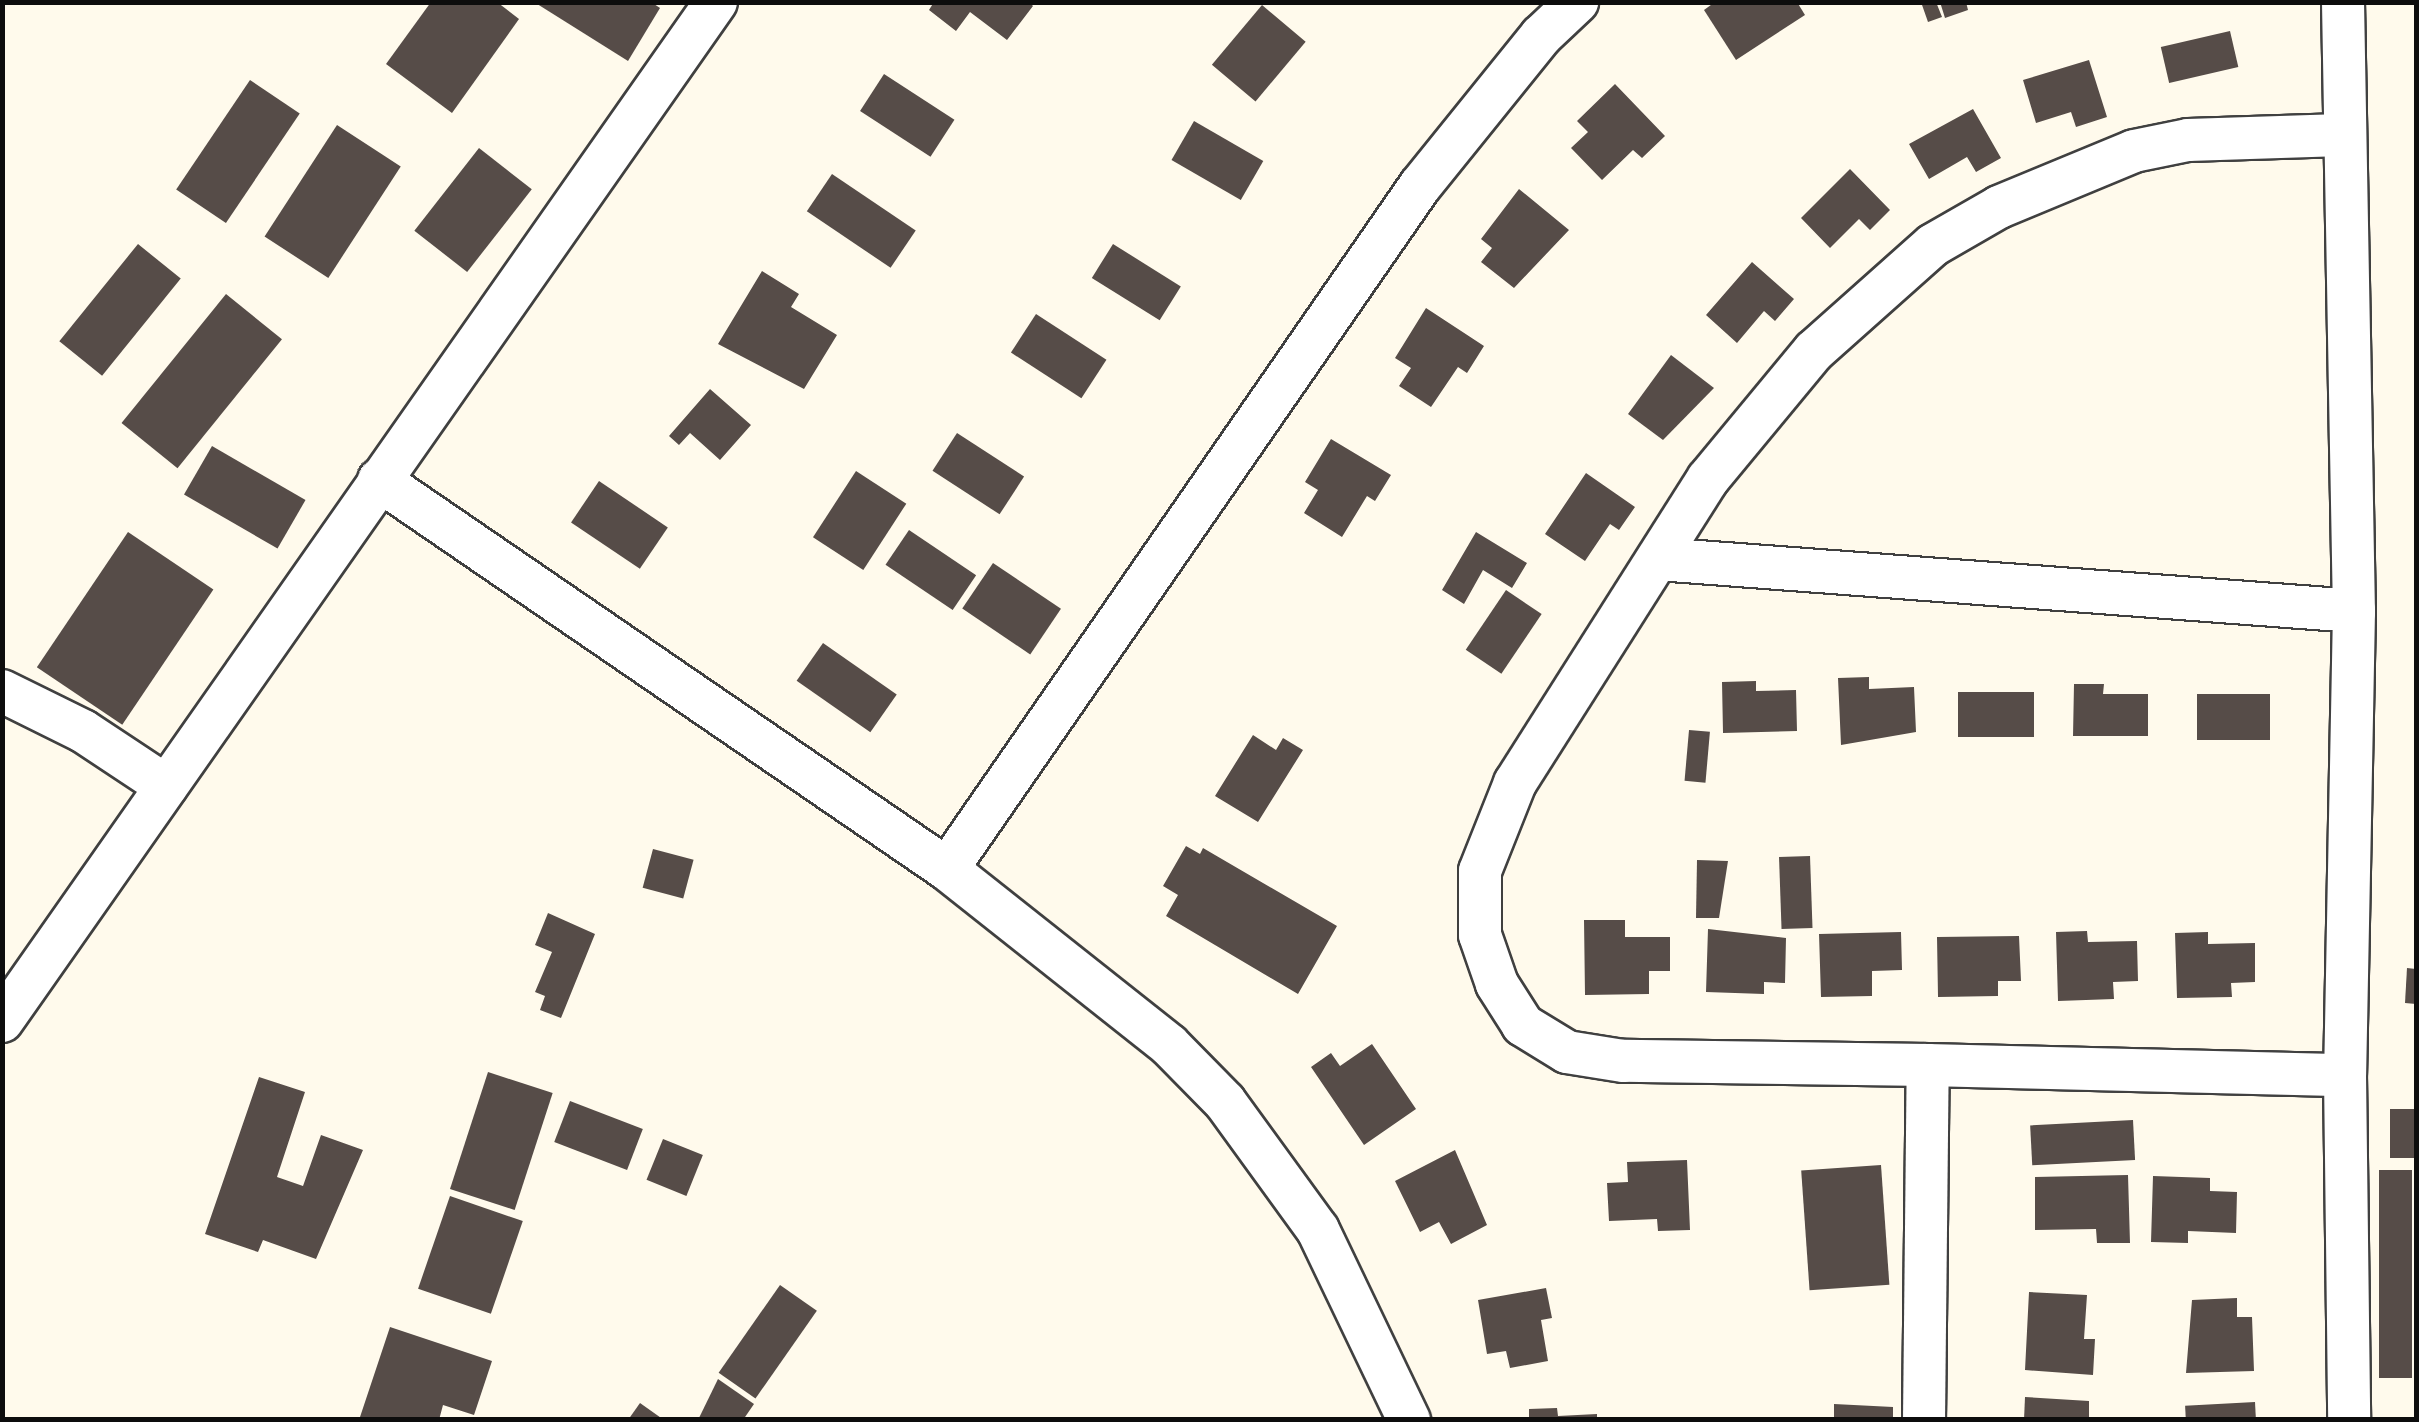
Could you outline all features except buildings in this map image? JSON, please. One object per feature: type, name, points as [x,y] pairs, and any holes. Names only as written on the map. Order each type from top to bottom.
[{"type":"street","points":[[2,1020],[716,2]]},
{"type":"street","points":[[946,869],[1420,186],[1542,36],[1577,2]]},
{"type":"street","points":[[2343,2],[2342,135],[2354,611],[2345,1075],[2348,1420]]},
{"type":"street","points":[[2342,135],[2188,140],[2134,151],[1999,206],[1933,245],[1814,350],[1708,479],[1515,783],[1480,871],[1480,935],[1498,984],[1523,1024],[1567,1052],[1681,1065],[1928,1065],[2345,1075]]},
{"type":"street","points":[[379,480],[946,869],[1102,986],[1225,1102],[1318,1230],[1409,1420]]},
{"type":"street","points":[[1658,559],[2354,611]]},
{"type":"street","points":[[2,692],[83,731],[166,786]]},
{"type":"street","points":[[1924,1420],[1928,1065]]}]
